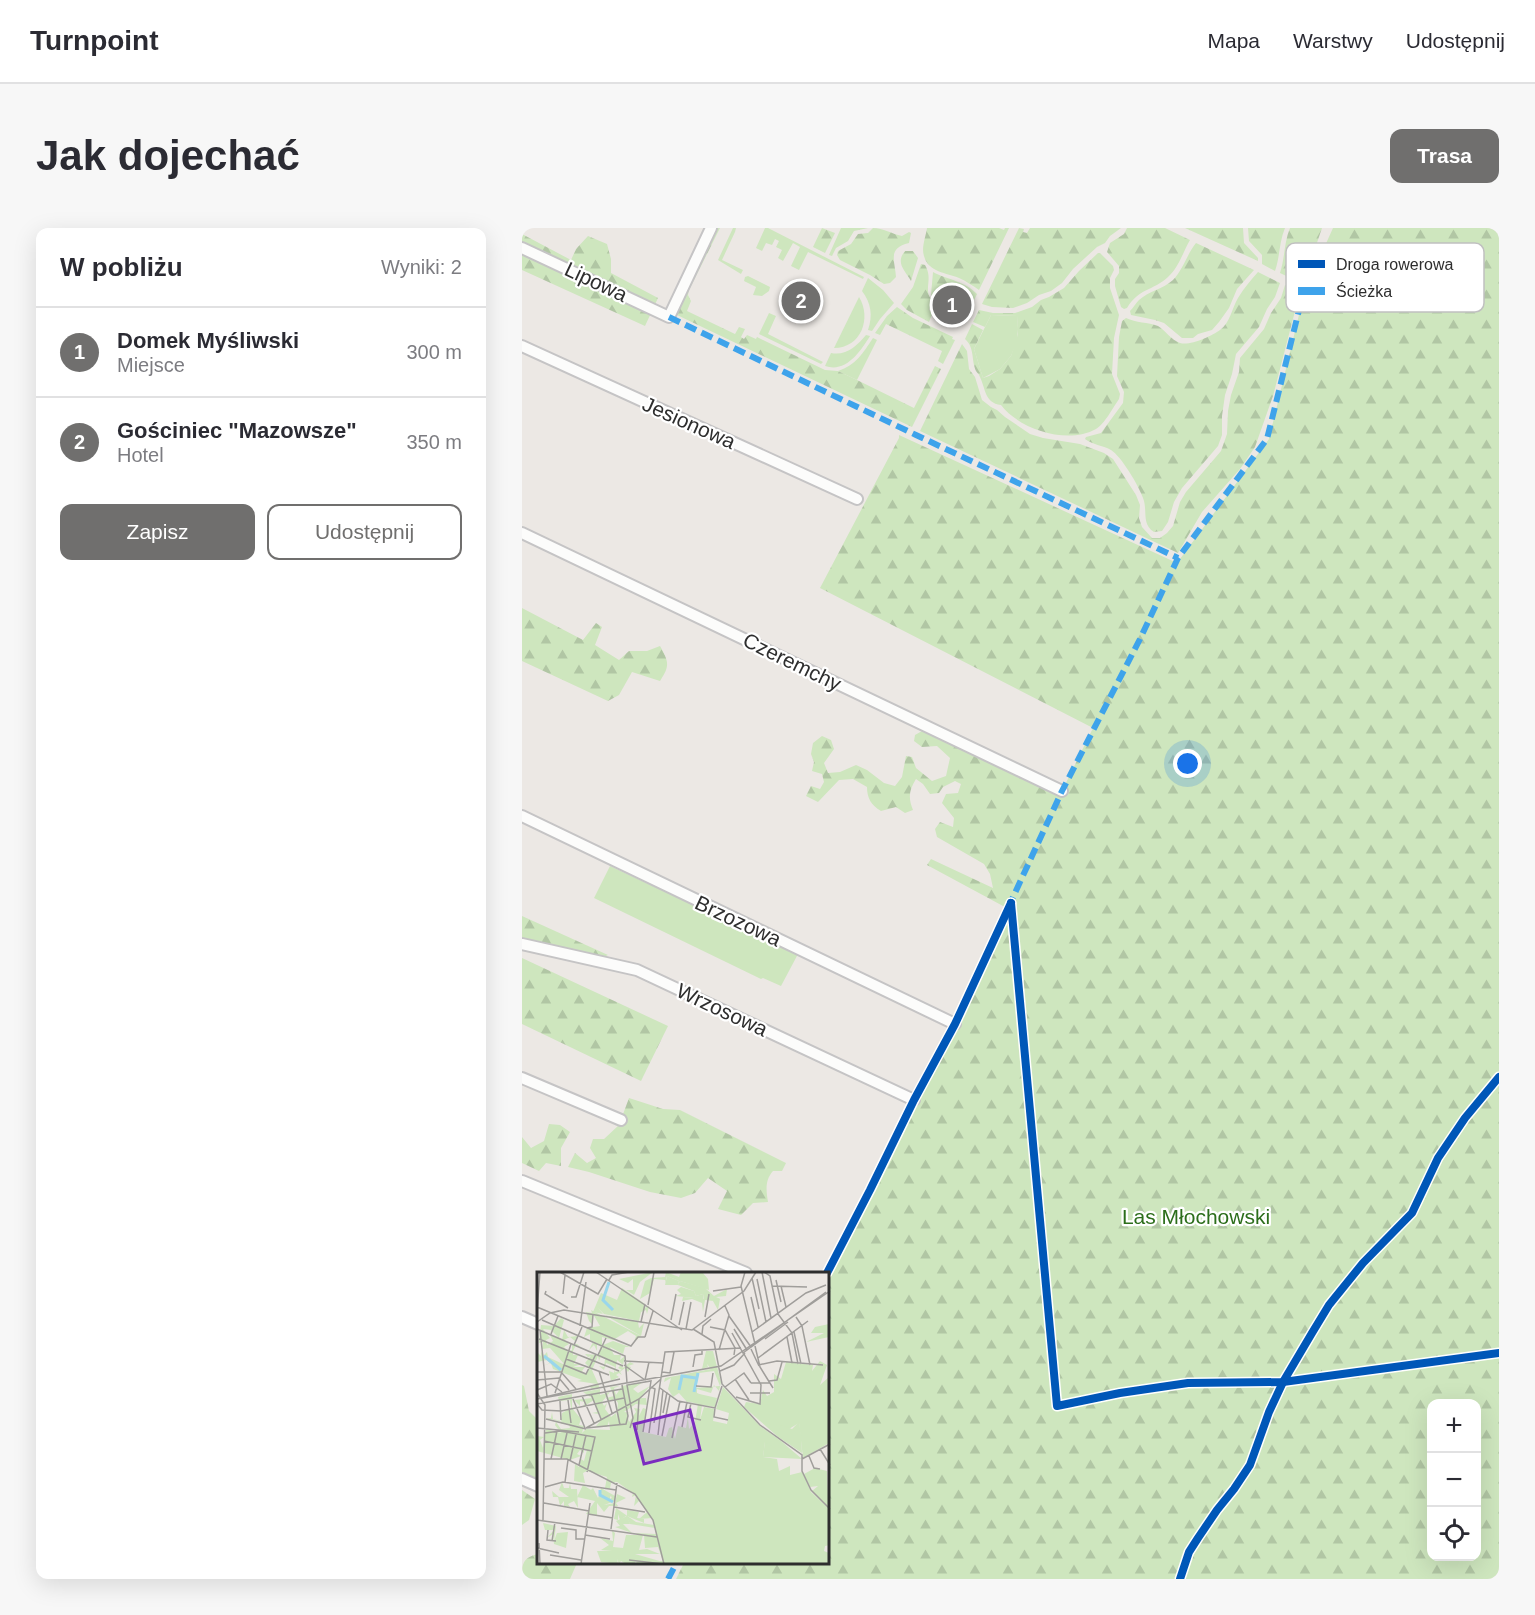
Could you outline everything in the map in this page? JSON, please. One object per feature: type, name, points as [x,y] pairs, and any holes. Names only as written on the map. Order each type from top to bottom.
[{"type":"street","name":"Lipowa","points":[[522,248],[669,317],[711,228]]},
{"type":"street","name":"Jesionowa","points":[[522,346],[857,500]]},
{"type":"street","name":"Czeremchy","points":[[522,533],[1062,791]]},
{"type":"street","name":"Brzozowa","points":[[522,816],[956,1024]]},
{"type":"street","name":"Wrzosowa","points":[[522,944],[637,970],[914,1101]]},
{"type":"street","points":[[522,1078],[621,1120]]},
{"type":"street","points":[[522,1181],[744,1272]]},
{"type":"street","points":[[522,1317],[537,1324]]},
{"type":"street","points":[[522,1479],[537,1486]]},
{"type":"green space","points":[[714,228],[720,228],[689,290],[688,295],[691,301],[687,311],[735,334],[739,327],[745,329],[741,337],[744,339],[747,335],[756,339],[757,337],[825,370],[838,371],[914,408],[935,366],[941,369],[912,427],[677,315]]},
{"type":"green space","points":[[733,228],[736,228],[735,232],[722,260],[743,270],[741,274],[718,260]]},
{"type":"green space","points":[[765,228],[864,277],[863,279],[808,252],[799,270],[791,266],[800,247],[793,243],[783,261],[778,258],[782,250],[776,247],[779,241],[775,239],[772,245],[766,243],[762,251],[756,248]]},
{"type":"green space","points":[[822,228],[835,233],[825,253],[813,247]]},
{"type":"green space","points":[[841,228],[868,228],[854,231],[848,241],[836,248],[832,256],[829,255]]},
{"type":"green space","points":[[873,228],[902,236],[911,233],[909,243],[902,245],[895,252],[896,277],[890,283],[884,284],[840,260],[837,255],[838,251],[851,244],[858,234],[868,233]]},
{"type":"green space","points":[[927,228],[999,228],[1004,230],[1009,228],[979,290],[962,279],[938,271],[929,265],[923,253]]},
{"type":"green space","points":[[1019,228],[1024,229],[1023,232],[1027,233],[1030,228],[1121,228],[1105,243],[1097,247],[1073,269],[1062,283],[1051,291],[1013,308],[982,304]]},
{"type":"green space","points":[[1127,228],[1165,228],[1190,240],[1172,273],[1162,282],[1141,293],[1124,309],[1121,307],[1115,286],[1119,266],[1107,252],[1110,243],[1124,234]]},
{"type":"green space","points":[[1185,228],[1243,228],[1244,243],[1258,258],[1258,261]]},
{"type":"green space","points":[[1248,228],[1285,228],[1275,271],[1262,264],[1262,255],[1249,241]]},
{"type":"green space","points":[[1290,228],[1322,228],[1317,243],[1286,243]]},
{"type":"green space","name":"Las Młochowski","points":[[1333,228],[1499,228],[1499,1579],[676,1579],[684,1564],[830,1564],[830,1277],[961,1020],[1010,914],[1003,906],[927,865],[931,859],[993,888],[990,874],[984,864],[937,837],[935,829],[940,822],[953,827],[954,818],[942,803],[946,794],[958,793],[961,784],[955,781],[943,787],[939,793],[930,794],[916,779],[910,794],[913,810],[905,813],[896,807],[881,811],[870,801],[867,787],[853,779],[839,780],[818,802],[806,796],[811,786],[820,789],[824,782],[822,774],[812,771],[813,743],[822,736],[831,740],[834,749],[824,763],[828,773],[840,772],[856,765],[884,783],[895,786],[902,777],[906,756],[912,757],[916,768],[932,781],[946,776],[950,758],[937,746],[922,747],[914,741],[915,735],[922,731],[1056,795],[1062,791],[1093,728],[820,588],[899,435],[1177,563],[1269,439],[1300,312],[1484,312],[1484,243],[1326,243]]},
{"type":"green space","points":[[522,234],[571,260],[576,249],[588,236],[607,244],[611,259],[611,273],[658,298],[645,326],[522,270]]},
{"type":"green space","points":[[1196,243],[1254,270],[1237,289],[1229,308],[1212,330],[1193,338],[1182,338],[1164,323],[1131,315],[1130,311],[1139,300],[1173,280]]},
{"type":"green space","points":[[1286,245],[1286,276],[1280,273]]},
{"type":"green space","points":[[905,251],[913,251],[918,258],[911,281],[901,263]]},
{"type":"green space","points":[[1098,253],[1113,266],[1114,270],[1110,278],[1110,288],[1119,315],[1114,338],[1112,374],[1120,394],[1119,399],[1099,427],[1085,434],[1059,435],[1032,428],[1020,422],[1001,405],[995,404],[988,398],[976,371],[972,350],[965,339],[972,324],[983,330],[974,349],[983,378],[1000,369],[1011,356],[1018,334],[1017,316],[991,315],[985,327],[973,322],[979,310],[993,313],[1015,313],[1032,307],[1064,288]]},
{"type":"green space","points":[[921,264],[925,265],[927,270],[928,293],[933,301],[929,310],[933,312],[929,322],[907,310],[901,304],[913,287]]},
{"type":"green space","points":[[933,272],[962,283],[977,294],[965,319],[962,318],[971,298],[949,287],[945,288],[943,293],[938,291],[934,299],[931,295]]},
{"type":"green space","points":[[1258,272],[1280,283],[1259,327],[1236,354],[1225,395],[1222,435],[1218,446],[1182,488],[1162,531],[1154,532],[1146,521],[1141,493],[1124,465],[1111,450],[1085,439],[1101,433],[1123,403],[1124,392],[1117,376],[1122,321],[1126,318],[1158,326],[1174,340],[1184,344],[1201,340],[1223,327],[1240,294]]},
{"type":"green space","points":[[748,276],[770,287],[769,291],[762,296],[753,295],[756,287],[744,281]]},
{"type":"green space","points":[[868,278],[894,303],[872,331],[868,330],[871,314],[862,291]]},
{"type":"green space","points":[[1285,285],[1286,312],[1295,312],[1273,396],[1255,447],[1240,469],[1202,512],[1178,553],[920,431],[962,344],[967,351],[969,369],[975,377],[982,400],[1030,434],[1080,444],[1113,459],[1136,495],[1140,505],[1139,518],[1142,527],[1152,538],[1160,538],[1173,526],[1180,502],[1186,492],[1221,451],[1227,434],[1228,411],[1239,372],[1240,358],[1264,329],[1281,298]]},
{"type":"green space","points":[[859,297],[864,314],[862,330],[851,343],[834,348]]},
{"type":"green space","points":[[897,307],[913,318],[953,337],[952,339],[955,340],[943,364],[938,361],[942,351],[886,324],[880,335],[875,333],[887,316]]},
{"type":"green space","points":[[769,313],[776,316],[768,334],[823,362],[821,364],[759,334]]},
{"type":"green space","points":[[991,315],[1017,316],[1017,341],[1011,356],[1000,369],[983,378],[974,349]]},
{"type":"green space","points":[[866,335],[870,336],[852,360],[839,367],[825,366],[831,353],[842,353],[851,349]]},
{"type":"green space","points":[[873,338],[877,340],[857,380],[838,371],[854,362]]},
{"type":"green space","points":[[522,608],[583,640],[596,623],[602,627],[595,645],[619,660],[629,651],[647,651],[660,646],[667,660],[667,668],[660,681],[632,672],[619,695],[608,701],[522,661]]},
{"type":"green space","points":[[610,866],[798,954],[781,986],[761,979],[594,898]]},
{"type":"green space","points":[[522,916],[608,955],[602,958],[522,941]]},
{"type":"green space","points":[[522,958],[668,1026],[641,1081],[522,1024]]},
{"type":"green space","points":[[629,1098],[663,1109],[680,1110],[786,1163],[782,1171],[773,1171],[767,1182],[768,1202],[753,1203],[741,1215],[718,1209],[727,1191],[708,1178],[695,1193],[681,1198],[650,1192],[568,1167],[575,1153],[587,1163],[596,1158],[590,1148],[593,1139],[604,1139],[619,1125]]},
{"type":"green space","points":[[549,1124],[560,1125],[570,1132],[561,1148],[561,1166],[546,1163],[539,1171],[522,1163],[522,1137],[531,1148],[544,1141]]},
{"type":"green space","points":[[522,1385],[529,1411],[537,1419],[537,1479],[522,1472]]},
{"type":"green space","points":[[522,1490],[535,1499],[529,1520],[522,1525]]},
{"type":"green space","points":[[537,1554],[537,1564],[577,1564],[570,1579],[522,1579],[524,1562]]},
{"type":"marked path","points":[[1008,908],[1062,791],[1140,639],[1178,558],[1267,439],[1299,312]]},
{"type":"marked path","points":[[669,317],[1178,558]]},
{"type":"marked path","points":[[668,1579],[676,1564]]},
{"type":"cycle path","points":[[1011,903],[1057,1406],[1120,1393],[1188,1383],[1283,1382],[1499,1353]]},
{"type":"cycle path","points":[[828,1272],[955,1024],[1011,903]]},
{"type":"cycle path","points":[[1180,1579],[1189,1552],[1250,1465],[1269,1412],[1283,1382],[1329,1305],[1363,1263],[1412,1213],[1438,1158],[1465,1118],[1499,1077]]},
{"type":"place","name":"Gościniec \"Mazowsze\"","points":[[801,301]]},
{"type":"place","name":"Domek Myśliwski","points":[[952,305]]}]
